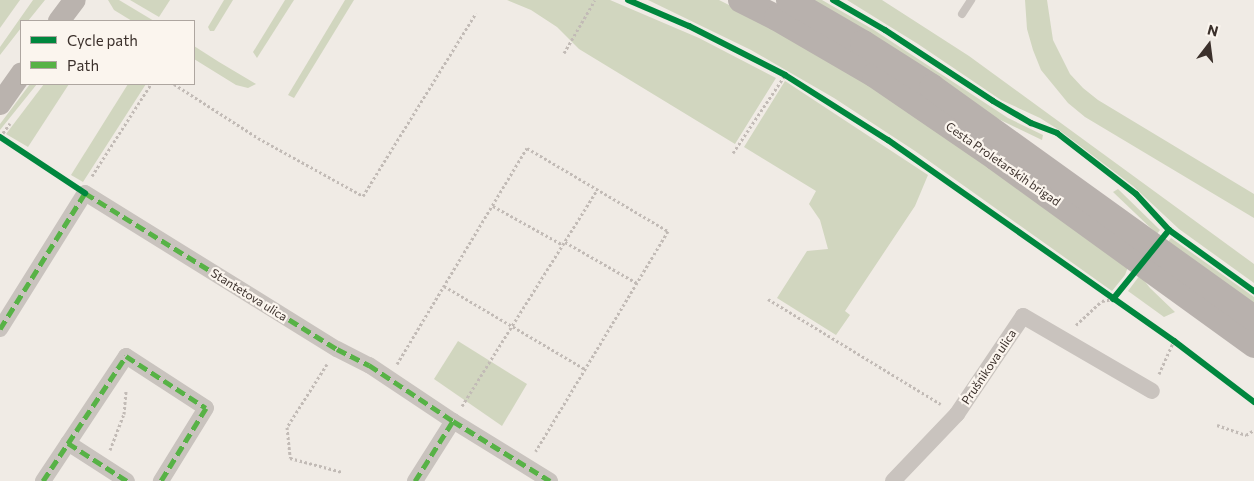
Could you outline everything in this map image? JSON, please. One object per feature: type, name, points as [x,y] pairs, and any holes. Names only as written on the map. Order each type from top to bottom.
[{"type":"main road","name":"Cesta Proletarskih brigad","points":[[741,0],[777,18],[875,75],[996,158],[1254,344]]},
{"type":"main road","name":"Cesta Proletarskih brigad","points":[[789,0],[863,43],[932,87],[1254,318]]},
{"type":"street","points":[[61,20],[75,0]]},
{"type":"street","points":[[0,104],[20,75]]},
{"type":"street","points":[[0,329],[85,193]]},
{"type":"street","name":"Stantetova ulica","points":[[85,193],[337,349],[388,377],[453,421],[550,481]]},
{"type":"street","name":"Prušnikova ulica","points":[[893,481],[957,414],[1023,316],[1152,390]]},
{"type":"street","points":[[43,481],[126,356],[206,408],[161,481]]},
{"type":"street","points":[[415,481],[453,421]]},
{"type":"street","points":[[68,444],[127,481]]},
{"type":"lane","points":[[962,14],[971,0]]},
{"type":"path","points":[[564,53],[595,0]]},
{"type":"path","points":[[176,85],[258,138],[363,196],[476,13]]},
{"type":"path","points":[[776,71],[793,80]]},
{"type":"path","points":[[733,153],[785,75]]},
{"type":"path","points":[[85,193],[93,175],[150,85]]},
{"type":"path","points":[[0,138],[8,143]]},
{"type":"path","points":[[388,377],[527,148],[668,232],[527,467]]},
{"type":"path","points":[[453,421],[597,190]]},
{"type":"path","points":[[493,206],[637,283]]},
{"type":"path","points":[[444,286],[585,370]]},
{"type":"path","points":[[1064,340],[1079,321],[1092,312],[1102,301],[1113,299],[1118,292]]},
{"type":"path","points":[[1105,293],[1120,304]]},
{"type":"path","points":[[768,299],[957,414]]},
{"type":"path","points":[[1166,336],[1182,347]]},
{"type":"path","points":[[1152,390],[1174,341]]},
{"type":"path","points":[[337,349],[287,427],[290,458],[342,472]]},
{"type":"path","points":[[102,465],[115,441],[124,414],[127,388],[126,356]]},
{"type":"path","points":[[1217,425],[1246,435],[1254,430]]},
{"type":"green space","points":[[0,0],[20,0],[0,28]]},
{"type":"green space","points":[[33,0],[45,0],[29,20],[20,20],[20,29],[0,55],[0,47]]},
{"type":"green space","points":[[108,0],[119,0],[152,20],[130,20],[114,10]]},
{"type":"green space","points":[[130,0],[170,0],[159,17]]},
{"type":"green space","points":[[224,0],[233,0],[214,31],[210,31],[208,27]]},
{"type":"green space","points":[[285,0],[294,0],[257,58],[253,52]]},
{"type":"green space","points":[[345,0],[354,0],[294,98],[288,95]]},
{"type":"green space","points":[[507,0],[610,0],[699,38],[776,78],[735,144],[579,49],[557,27],[531,10]]},
{"type":"green space","points":[[648,0],[719,0],[769,25],[882,91],[1128,267],[1125,275],[1112,291],[915,151],[834,98],[751,50]]},
{"type":"green space","points":[[810,0],[822,0],[874,30],[1008,118],[1043,135],[1042,140],[986,113]]},
{"type":"green space","points":[[847,0],[882,0],[969,56],[1254,264],[1254,283],[1179,229],[1133,186],[1059,130],[1040,118],[1001,100],[918,44]]},
{"type":"green space","points":[[1025,0],[1047,0],[1053,40],[1070,74],[1083,88],[1098,100],[1254,194],[1254,218],[1085,117],[1068,103],[1041,70],[1027,29]]},
{"type":"green space","points":[[195,47],[256,84],[248,88],[236,85],[195,60]]},
{"type":"green space","points":[[785,81],[928,175],[915,206],[845,311],[850,315],[836,335],[777,298],[807,251],[828,249],[820,220],[809,204],[816,191],[744,147]]},
{"type":"green space","points":[[29,85],[36,85],[0,130],[0,124]]},
{"type":"green space","points":[[43,85],[68,85],[28,147],[6,134]]},
{"type":"green space","points":[[127,85],[145,85],[83,182],[71,175]]},
{"type":"green space","points":[[1118,189],[1160,230],[1157,234],[1113,192]]},
{"type":"green space","points":[[1171,238],[1254,297],[1254,305],[1167,243]]},
{"type":"green space","points":[[1140,275],[1150,288],[1175,312],[1164,317],[1128,291]]},
{"type":"green space","points":[[458,341],[527,384],[502,426],[434,379]]},
{"type":"marked path","points":[[0,329],[85,193],[337,349],[369,365],[453,421],[550,481]]},
{"type":"marked path","points":[[43,481],[126,356],[206,408],[161,481]]},
{"type":"marked path","points":[[415,481],[453,421]]},
{"type":"marked path","points":[[68,443],[127,481]]},
{"type":"cycle path","points":[[628,0],[689,26],[785,75],[888,140],[1174,341],[1254,402]]},
{"type":"cycle path","points":[[833,0],[885,30],[993,101],[1031,123],[1057,133],[1136,194],[1169,230],[1254,291]]},
{"type":"cycle path","points":[[0,137],[85,193]]},
{"type":"cycle path","points":[[1113,299],[1169,230]]}]
